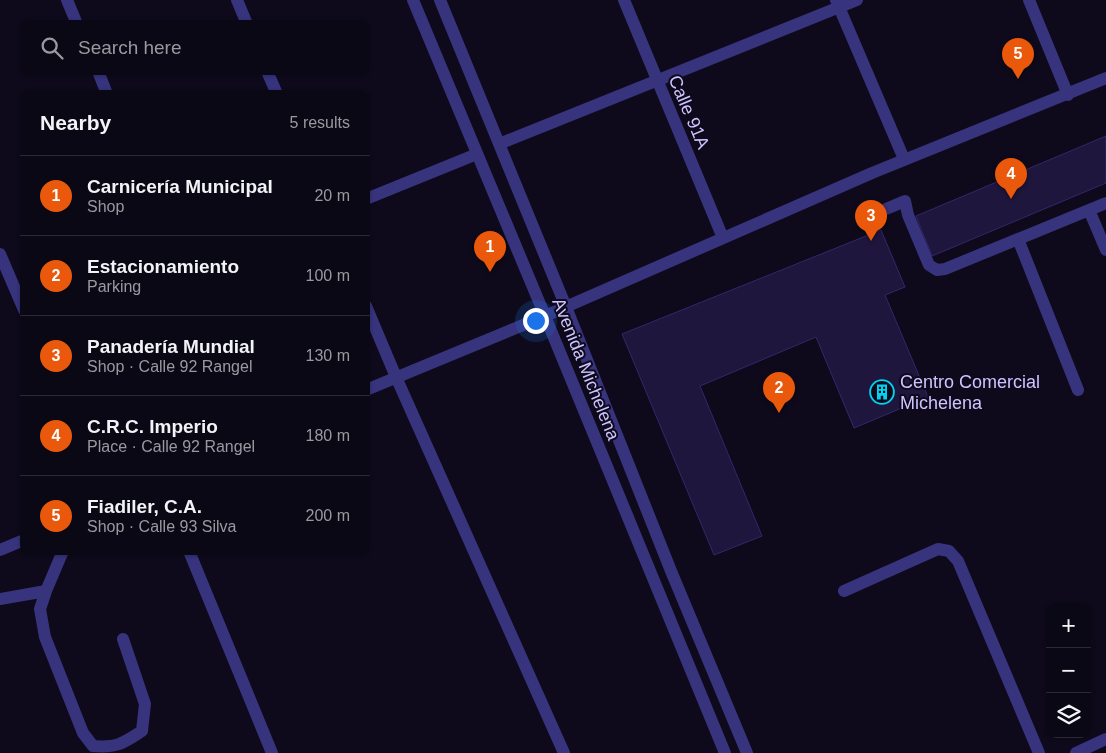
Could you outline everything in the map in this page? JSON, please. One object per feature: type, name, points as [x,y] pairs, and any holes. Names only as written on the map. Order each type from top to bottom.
[{"type":"street","points":[[67,0],[75,20]]},
{"type":"street","points":[[237,0],[245,20]]},
{"type":"street","name":"Avenida Michelena","points":[[413,0],[725,753]]},
{"type":"street","name":"Avenida Michelena","points":[[440,0],[566,307],[671,572],[747,753]]},
{"type":"street","name":"Calle 91A","points":[[624,0],[723,238]]},
{"type":"street","points":[[499,144],[837,4],[857,0]]},
{"type":"street","points":[[1029,0],[1068,95]]},
{"type":"street","points":[[837,4],[904,159]]},
{"type":"street","points":[[100,75],[105,90]]},
{"type":"street","points":[[269,75],[275,90]]},
{"type":"street","points":[[370,388],[566,307],[904,159],[1068,95],[1106,78]]},
{"type":"street","points":[[370,197],[477,154]]},
{"type":"street","points":[[886,209],[905,201],[908,215],[929,265],[937,270],[944,269],[1106,203]]},
{"type":"street","points":[[1089,210],[1106,250]]},
{"type":"street","points":[[1018,239],[1078,390]]},
{"type":"street","points":[[0,254],[20,301]]},
{"type":"street","points":[[370,315],[564,753]]},
{"type":"street","points":[[0,550],[20,542]]},
{"type":"street","points":[[844,591],[938,550],[949,551],[958,561],[1038,753]]},
{"type":"street","points":[[61,555],[40,610],[45,637],[82,733],[95,750],[120,745],[142,731],[145,704],[123,639]]},
{"type":"street","points":[[191,555],[272,753]]},
{"type":"street","points":[[0,599],[46,592]]},
{"type":"street","points":[[1076,753],[1106,740]]},
{"type":"building","points":[[1106,136],[1106,183],[932,256],[916,216]]},
{"type":"building","name":"Centro Comercial Michelena","points":[[881,230],[905,287],[885,295],[928,397],[854,428],[816,337],[700,386],[762,536],[714,555],[622,334]]},
{"type":"place","name":"Fiadiler, C.A.","points":[[1018,79]]},
{"type":"place","name":"C.R.C. Imperio","points":[[1011,199]]},
{"type":"place","name":"Panadería Mundial","points":[[871,241]]},
{"type":"place","name":"Carnicería Municipal","points":[[490,272]]},
{"type":"place","name":"Centro Comercial Michelena","points":[[882,392]]},
{"type":"place","name":"Estacionamiento","points":[[779,413]]}]
